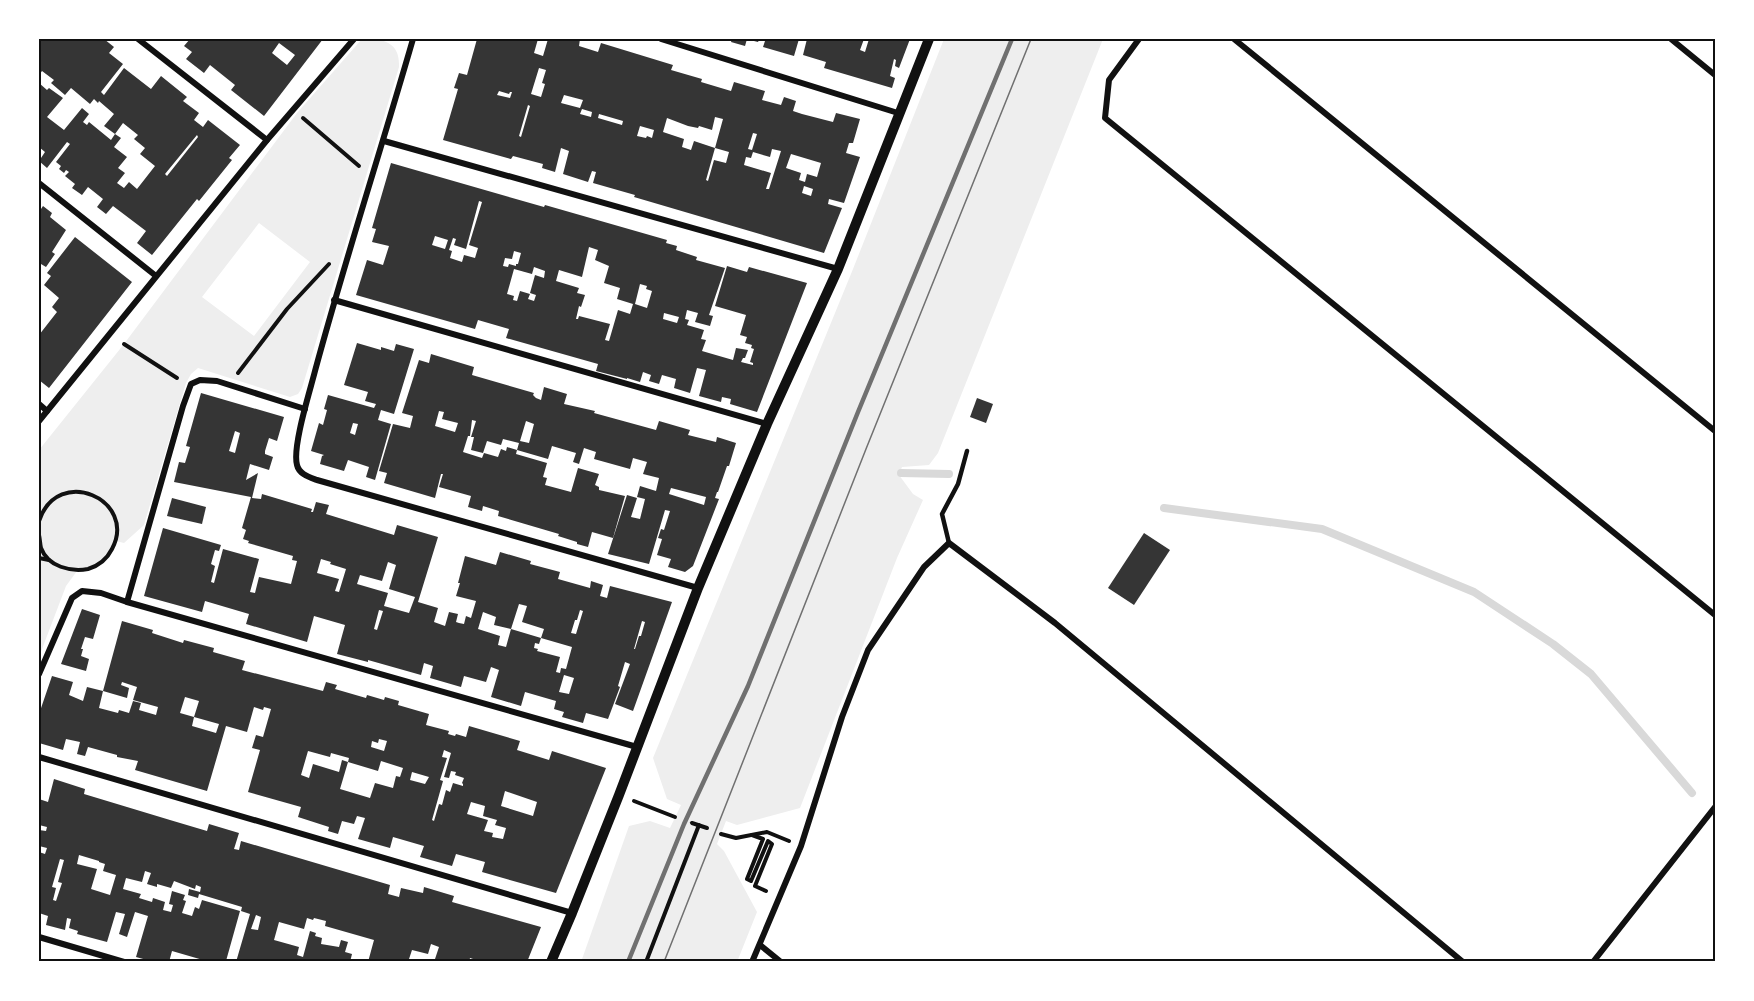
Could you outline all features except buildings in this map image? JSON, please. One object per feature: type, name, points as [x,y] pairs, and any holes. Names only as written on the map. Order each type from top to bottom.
[{"type":"street","points":[[138,39],[267,140]]},
{"type":"street","points":[[39,421],[267,140],[354,39]]},
{"type":"street","points":[[413,39],[334,300],[305,409],[296,457],[297,468],[305,476],[329,484],[698,588]]},
{"type":"street","points":[[660,39],[898,113]]},
{"type":"street","points":[[551,962],[573,913],[698,588],[767,424],[838,269],[929,39]]},
{"type":"street","points":[[1139,39],[1109,80],[1105,118],[1715,615]]},
{"type":"street","points":[[1234,39],[1715,431]]},
{"type":"street","points":[[1671,39],[1715,75]]},
{"type":"street","points":[[384,141],[838,269]]},
{"type":"street","points":[[39,183],[156,276]]},
{"type":"street","points":[[334,300],[767,424]]},
{"type":"street","points":[[127,602],[191,384],[200,380],[217,381],[305,409]]},
{"type":"street","points":[[39,404],[47,411]]},
{"type":"street","points":[[752,962],[801,846],[842,717],[868,650],[924,567],[949,543],[1055,623],[1463,962]]},
{"type":"street","points":[[39,674],[72,598],[82,591],[101,593],[637,747]]},
{"type":"street","points":[[39,757],[573,913]]},
{"type":"street","points":[[1593,962],[1715,807]]},
{"type":"street","points":[[39,937],[124,962]]},
{"type":"street","points":[[760,945],[781,962]]},
{"type":"lane","points":[[949,543],[942,514],[958,484],[967,451]]},
{"type":"path","points":[[297,113],[367,172]]},
{"type":"path","points":[[234,379],[287,309],[330,263]]},
{"type":"path","points":[[124,344],[191,384]]},
{"type":"path","points":[[39,521],[42,511],[52,500],[66,493],[81,491],[96,496],[109,507],[116,523],[116,541],[108,556],[94,567],[77,571],[60,567],[50,560],[42,550],[39,535]]},
{"type":"path","points":[[39,558],[50,560]]},
{"type":"path","points":[[619,795],[675,817]]},
{"type":"path","points":[[692,823],[707,828]]},
{"type":"path","points":[[646,962],[699,825]]},
{"type":"path","points":[[721,834],[736,838],[767,831],[786,840]]},
{"type":"path","points":[[752,835],[763,839],[747,879],[751,881],[768,842],[772,844],[755,886],[766,891]]},
{"type":"shaded area","points":[[362,39],[389,43],[397,52],[399,67],[302,388],[298,394],[290,397],[198,368],[191,374],[186,383],[144,525],[124,543],[116,541],[101,562],[77,571],[66,586],[39,657],[39,450],[124,344],[297,113]],"holes":[[[259,223],[310,262],[254,336],[202,297]]]},
{"type":"shaded area","points":[[944,39],[1103,39],[938,453],[929,465],[902,467],[899,475],[913,494],[923,500],[897,558],[800,808],[737,825],[726,821],[717,844],[724,851],[757,912],[737,962],[581,962],[629,826],[650,821],[670,828],[681,805],[667,799],[653,758],[853,269]]},
{"type":"waterway","points":[[901,473],[949,474]]},
{"type":"waterway","points":[[1164,508],[1322,529],[1474,592],[1553,644],[1591,674],[1692,793]]},
{"type":"tram line","points":[[664,962],[866,449],[1031,39]]},
{"type":"railway","points":[[628,962],[684,824],[748,686],[1012,39]]}]
